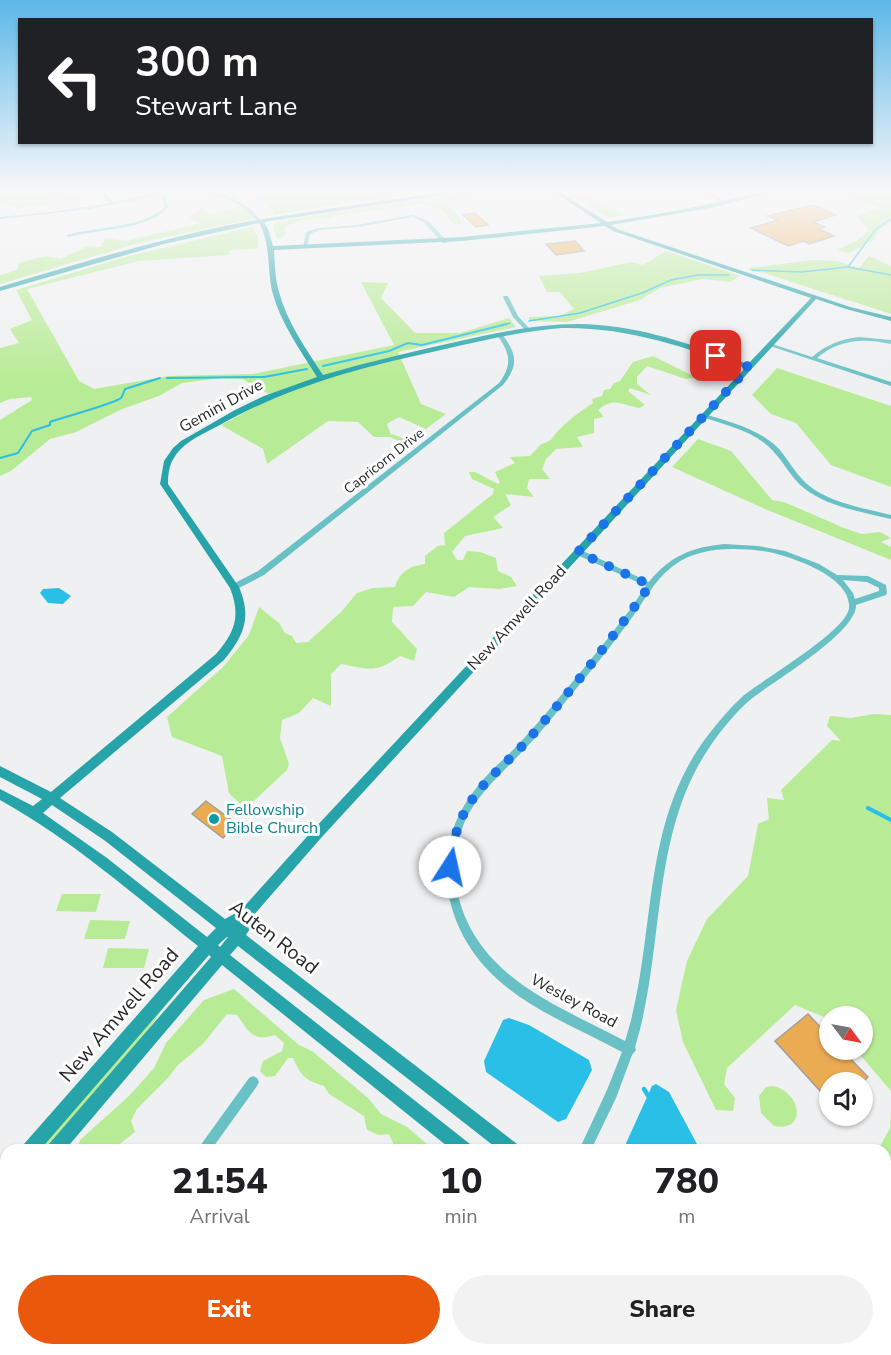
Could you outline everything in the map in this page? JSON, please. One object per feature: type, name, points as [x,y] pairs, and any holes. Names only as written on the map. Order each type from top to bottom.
[{"type":"street","points":[[0,289],[123,253]]},
{"type":"street","points":[[271,253],[274,286],[281,307],[321,376]]},
{"type":"street","points":[[684,253],[815,297],[891,319]]},
{"type":"street","points":[[506,297],[516,316],[527,329]]},
{"type":"street","name":"New Amwell Road","points":[[35,1144],[208,945],[244,927],[246,914],[332,818],[815,297]]},
{"type":"street","name":"Gemini Drive","points":[[34,813],[229,646],[241,620],[242,605],[234,587],[167,490],[164,480],[166,464],[183,444],[262,398],[321,376],[527,329],[576,326],[627,330],[665,339],[749,367]]},
{"type":"street","name":"Capricorn Drive","points":[[234,587],[261,573],[501,384],[511,370],[513,356],[500,335]]},
{"type":"street","points":[[813,359],[832,344],[844,340],[868,338],[891,342]]},
{"type":"street","points":[[770,345],[891,384]]},
{"type":"street","points":[[704,416],[764,439],[776,450],[800,481],[821,495],[891,517]]},
{"type":"street","name":"Wesley Road","points":[[588,1144],[614,1093],[630,1050],[643,992],[661,852],[667,825],[687,777],[717,729],[732,712],[749,696],[838,631],[852,614],[853,603],[844,585],[835,577],[804,560],[780,551],[729,546],[694,552],[668,565],[550,714],[480,789],[468,806],[452,846],[451,886],[463,925],[488,965],[507,983],[532,1001],[630,1050]]},
{"type":"street","points":[[578,552],[650,585]]},
{"type":"street","name":"Wesley Road","points":[[835,577],[868,579],[883,587],[883,593],[879,596],[853,603]]},
{"type":"street","name":"Auten Road","points":[[0,771],[51,798],[108,836],[503,1144]]},
{"type":"street","points":[[0,794],[34,813],[104,862],[456,1144]]},
{"type":"street","name":"New Amwell Road","points":[[60,1144],[221,956],[231,932]]},
{"type":"street","points":[[208,1144],[253,1082]]},
{"type":"green space","points":[[72,253],[104,253],[0,284],[0,275],[17,270],[19,263],[45,256],[60,259]]},
{"type":"green space","points":[[141,253],[229,253],[139,261],[27,289],[79,381],[94,389],[169,376],[253,374],[394,345],[361,282],[388,283],[381,298],[415,333],[460,333],[509,318],[516,327],[398,352],[421,404],[446,414],[426,429],[399,417],[387,424],[391,435],[409,441],[405,444],[390,437],[374,437],[358,422],[328,421],[267,464],[263,449],[221,425],[274,397],[243,379],[221,378],[182,383],[161,395],[120,410],[76,432],[50,439],[11,471],[0,476],[0,420],[32,400],[31,397],[10,399],[0,403],[0,348],[19,343],[10,329],[32,320],[16,290]]},
{"type":"green space","points":[[662,253],[673,253],[740,276],[730,282],[703,279],[660,288],[640,300],[567,322],[529,321],[529,317],[560,316],[574,309],[560,292],[547,292],[539,276],[580,273],[631,262],[643,265]]},
{"type":"green space","points":[[869,256],[891,266],[891,314],[764,273],[751,271],[749,268],[813,260],[837,261],[859,268]]},
{"type":"green space","points":[[653,356],[695,377],[686,379],[647,366],[637,377],[637,384],[651,395],[630,388],[628,391],[645,405],[639,408],[613,402],[603,406],[598,410],[604,417],[594,419],[594,433],[577,437],[583,447],[556,449],[546,459],[542,469],[550,479],[529,479],[527,488],[534,497],[505,494],[511,505],[493,517],[503,528],[465,536],[452,552],[457,560],[463,560],[467,551],[480,552],[496,558],[498,571],[511,577],[517,586],[499,589],[469,587],[454,597],[426,592],[413,606],[393,607],[392,622],[417,649],[414,661],[400,656],[384,666],[372,669],[341,664],[331,674],[331,706],[313,698],[299,713],[282,720],[280,738],[289,764],[287,770],[245,809],[229,793],[222,756],[172,737],[167,717],[223,667],[249,635],[259,607],[279,623],[285,633],[292,636],[296,643],[308,642],[342,611],[357,593],[373,588],[395,587],[399,577],[406,571],[414,566],[425,564],[425,556],[438,546],[445,545],[444,533],[493,494],[494,489],[472,479],[469,472],[475,472],[500,483],[495,472],[515,463],[510,457],[530,456],[540,445],[551,440],[564,425],[593,403],[592,399],[602,396],[604,390],[610,389],[614,383],[620,381],[633,362]]},
{"type":"green space","points":[[777,368],[891,406],[891,487],[831,465],[796,423],[771,414],[752,395]]},
{"type":"green space","points":[[698,439],[731,451],[772,500],[784,502],[862,534],[880,532],[891,538],[881,542],[891,547],[891,560],[765,509],[672,467]]},
{"type":"green space","points":[[874,714],[891,715],[891,1091],[865,1060],[873,1060],[873,1006],[819,1006],[819,1015],[795,1005],[727,1068],[724,1084],[735,1098],[733,1111],[716,1110],[683,1042],[676,1010],[687,961],[707,919],[748,876],[758,824],[769,819],[767,798],[784,800],[781,790],[832,740],[841,741],[827,726],[830,716],[851,718]]},
{"type":"green space","points":[[62,894],[101,894],[96,912],[56,911]]},
{"type":"green space","points":[[90,920],[130,921],[125,939],[84,939]]},
{"type":"green space","points":[[108,948],[149,949],[144,968],[103,968]]},
{"type":"green space","points":[[195,967],[197,968],[162,1010],[135,1049],[54,1144],[43,1144]]},
{"type":"green space","points":[[234,989],[299,1045],[312,1051],[368,1098],[381,1114],[407,1127],[427,1144],[393,1144],[389,1134],[379,1135],[367,1130],[364,1116],[329,1094],[324,1086],[305,1077],[293,1058],[288,1058],[275,1076],[266,1077],[260,1071],[263,1061],[282,1051],[284,1043],[275,1035],[261,1037],[252,1034],[237,1015],[227,1014],[203,1044],[178,1065],[137,1109],[131,1121],[135,1132],[120,1144],[79,1144],[80,1140],[129,1096],[154,1068],[166,1043],[204,1000]]},
{"type":"green space","points":[[773,1086],[783,1090],[795,1103],[796,1118],[792,1124],[785,1127],[774,1126],[761,1113],[759,1096],[766,1087]]},
{"type":"green space","points":[[891,1111],[891,1144],[881,1144],[890,1128]]},
{"type":"water","points":[[59,588],[71,596],[63,604],[48,603],[40,593],[43,589]]},
{"type":"water","points":[[509,1018],[529,1025],[589,1060],[592,1070],[566,1119],[558,1122],[486,1072],[484,1061],[503,1020]]},
{"type":"water","points":[[656,1084],[669,1092],[697,1144],[626,1144],[652,1086]]},
{"type":"building","name":"Fellowship Bible Church","points":[[206,801],[237,824],[223,838],[192,814]]},
{"type":"building","points":[[808,1014],[819,1026],[819,1060],[852,1060],[863,1072],[819,1072],[819,1090],[775,1041]]},
{"type":"waterway","points":[[848,267],[858,253]]},
{"type":"waterway","points":[[752,270],[802,272],[848,267]]},
{"type":"waterway","points":[[848,267],[891,275]]},
{"type":"waterway","points":[[529,321],[580,313],[642,293],[671,280],[698,275],[729,275]]},
{"type":"waterway","points":[[501,325],[510,323]]},
{"type":"waterway","points":[[323,366],[389,351],[408,343],[422,345],[507,324]]},
{"type":"waterway","points":[[167,378],[264,377],[307,369]]},
{"type":"waterway","points":[[0,458],[18,453],[32,431],[50,425],[50,422],[117,400],[121,398],[125,389],[160,378]]},
{"type":"waterway","points":[[868,808],[891,820]]},
{"type":"waterway","points":[[644,1089],[649,1097]]},
{"type":"place","name":"Fellowship Bible Church","points":[[214,819]]},
{"type":"route","points":[[450,867],[452,846],[459,825],[480,789],[550,714],[628,618],[650,585],[578,552],[749,367],[716,356]]}]
